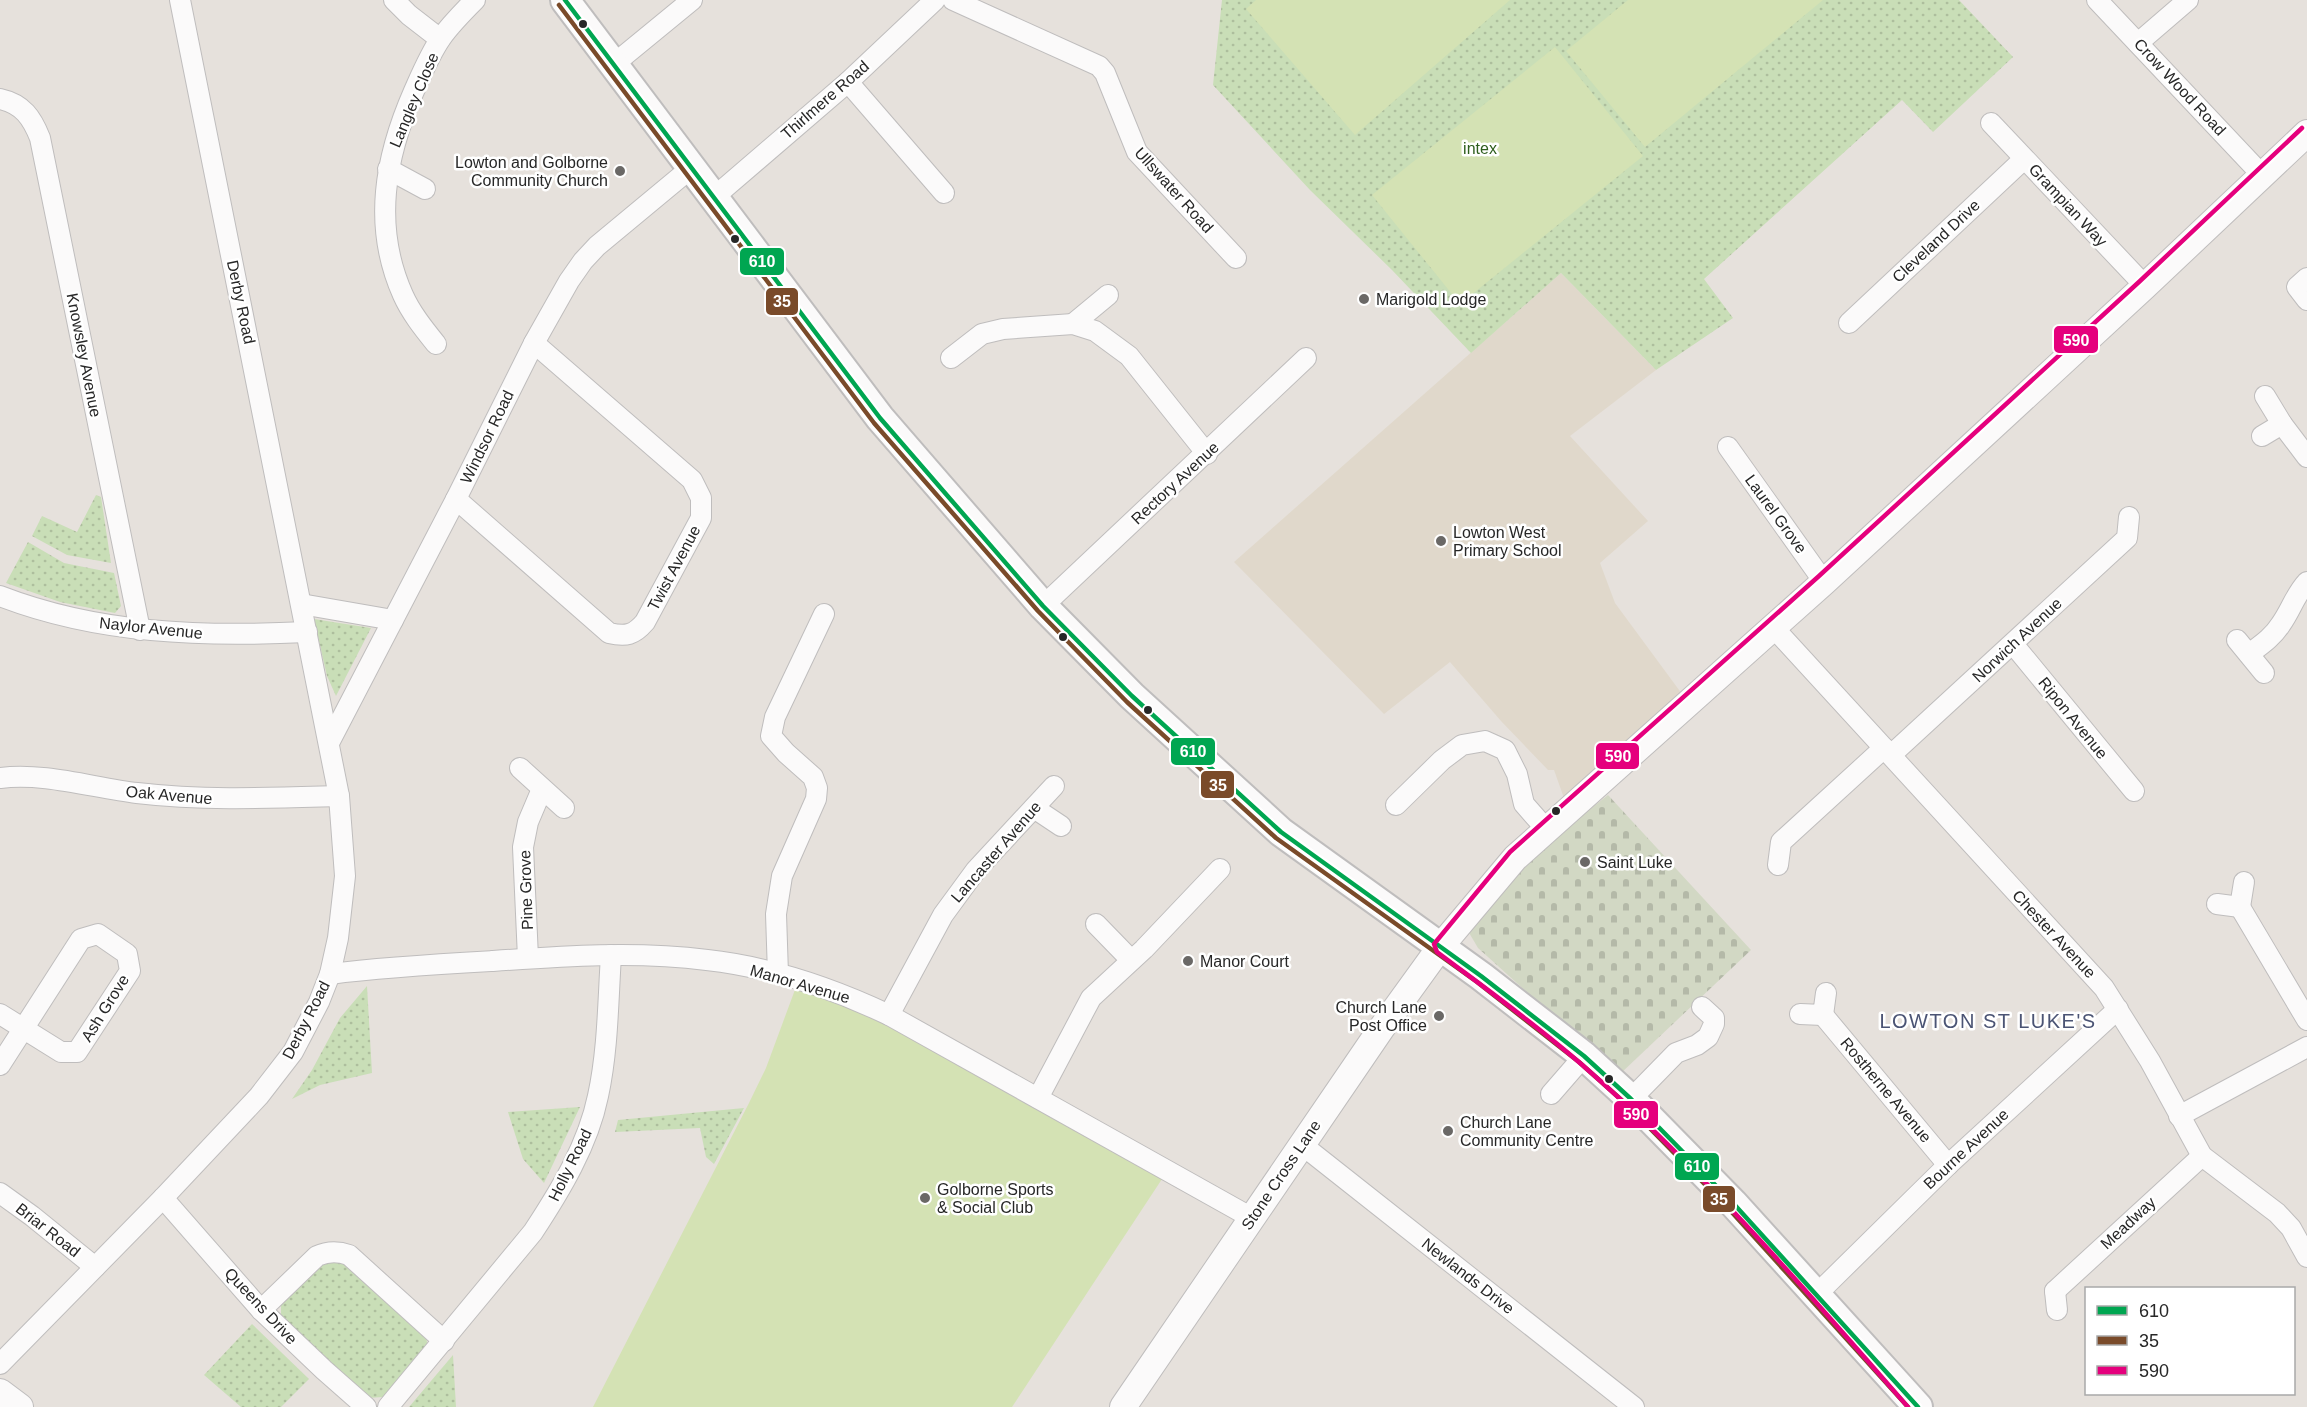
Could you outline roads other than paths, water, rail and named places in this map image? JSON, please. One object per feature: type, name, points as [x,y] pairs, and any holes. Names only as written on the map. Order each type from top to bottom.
[{"type":"main road","points":[[566,0],[713,198],[891,431],[1043,606],[1132,696],[1281,832],[1441,946],[1584,1056],[1631,1099],[1713,1182],[1918,1407]]},
{"type":"street","name":"Derby Road","points":[[0,1364],[163,1198],[278,1073],[293,1052],[319,1002],[330,974],[338,938],[345,876],[339,796],[180,0]]},
{"type":"street","points":[[394,0],[440,39]]},
{"type":"street","name":"Langley Close","points":[[436,344],[412,312],[393,268],[385,201],[388,169],[410,100],[440,39],[475,0]]},
{"type":"street","points":[[614,64],[692,0]]},
{"type":"street","name":"Thirlmere Road","points":[[713,198],[848,82],[935,0]]},
{"type":"street","name":"Ullswater Road","points":[[953,0],[1099,66],[1105,74],[1137,152],[1236,258]]},
{"type":"street","name":"Crow Wood Road","points":[[2097,0],[2262,176]]},
{"type":"street","points":[[2138,43],[2188,0]]},
{"type":"street","points":[[848,82],[944,193]]},
{"type":"street","name":"Knowsley Avenue","points":[[0,99],[22,108],[32,118],[40,138],[140,630]]},
{"type":"street","name":"Grampian Way","points":[[1991,123],[2145,286]]},
{"type":"street","name":"Stone Cross Lane","points":[[1123,1407],[1301,1144],[1441,946],[1515,858],[1824,582],[2307,133]]},
{"type":"street","name":"Cleveland Drive","points":[[1845,325],[2024,159]]},
{"type":"street","name":"Windsor Road","points":[[329,743],[534,343],[569,281],[597,246],[691,168]]},
{"type":"street","points":[[388,169],[425,189]]},
{"type":"street","points":[[1073,324],[1108,295]]},
{"type":"street","points":[[951,358],[982,334],[1003,329],[1073,324],[1095,331],[1129,356],[1207,454]]},
{"type":"street","name":"Twist Avenue","points":[[456,499],[609,633],[622,636],[636,633],[645,622],[700,518],[701,498],[692,480],[534,343]]},
{"type":"street","name":"Rectory Avenue","points":[[1043,606],[1207,454],[1306,358]]},
{"type":"street","points":[[2265,396],[2282,424],[2307,457]]},
{"type":"street","points":[[2262,436],[2282,424]]},
{"type":"street","name":"Laurel Grove","points":[[1728,447],[1824,582]]},
{"type":"street","name":"Norwich Avenue","points":[[1778,866],[1781,842],[2013,644],[2127,538],[2129,517]]},
{"type":"street","points":[[2264,673],[2243,647],[2274,634],[2283,622],[2295,597],[2307,582]]},
{"type":"street","name":"Naylor Avenue","points":[[0,596],[52,613],[140,630],[217,635],[306,632]]},
{"type":"street","points":[[302,604],[393,620]]},
{"type":"street","points":[[778,974],[776,914],[782,876],[816,799],[817,788],[813,777],[771,736],[775,717],[824,614]]},
{"type":"street","name":"Chester Avenue","points":[[1773,627],[2104,988],[2202,1156],[2277,1214],[2291,1228],[2307,1257]]},
{"type":"street","name":"Ripon Avenue","points":[[2013,644],[2134,791]]},
{"type":"street","points":[[1396,805],[1442,760],[1462,745],[1485,741],[1505,750],[1517,774],[1524,804],[1546,829]]},
{"type":"street","points":[[520,768],[564,808]]},
{"type":"street","name":"Oak Avenue","points":[[0,778],[23,777],[137,793],[226,800],[339,796]]},
{"type":"street","name":"Lancaster Avenue","points":[[889,1015],[915,963],[943,915],[976,870],[1054,786]]},
{"type":"street","name":"Pine Grove","points":[[528,958],[523,847],[528,822],[542,789]]},
{"type":"street","points":[[1034,808],[1060,826]]},
{"type":"street","points":[[1038,1098],[1090,998],[1131,960],[1220,869]]},
{"type":"street","points":[[2244,882],[2240,907],[2307,1020]]},
{"type":"street","points":[[2217,904],[2240,907]]},
{"type":"street","points":[[1096,924],[1131,960]]},
{"type":"street","name":"Ash Grove","points":[[0,1065],[23,1029],[81,939],[98,933],[127,954],[130,971],[77,1052],[61,1052],[23,1029]]},
{"type":"street","name":"Manor Avenue","points":[[330,974],[528,958],[610,955],[656,955],[709,960],[778,974],[848,995],[889,1015],[1252,1218]]},
{"type":"street","name":"Holly Road","points":[[388,1407],[533,1232],[554,1200],[585,1136],[598,1096],[606,1044],[610,955]]},
{"type":"street","points":[[1800,1014],[1823,1015],[1826,993]]},
{"type":"street","points":[[1631,1099],[1676,1053],[1697,1045],[1708,1037],[1714,1024],[1712,1008]]},
{"type":"street","name":"Bourne Avenue","points":[[1817,1294],[1948,1165],[2118,1009]]},
{"type":"street","points":[[0,1014],[23,1029]]},
{"type":"street","name":"Rostherne Avenue","points":[[1823,1015],[1948,1165]]},
{"type":"street","points":[[2179,1116],[2307,1047]]},
{"type":"street","points":[[1551,1094],[1584,1056]]},
{"type":"street","name":"Newlands Drive","points":[[1301,1144],[1635,1407]]},
{"type":"street","name":"Meadway","points":[[2050,1297],[2202,1156]]},
{"type":"street","name":"Briar Road","points":[[0,1193],[94,1267]]},
{"type":"street","name":"Queens Drive","points":[[163,1198],[261,1310],[366,1407]]},
{"type":"street","points":[[261,1310],[317,1256],[325,1252],[342,1252],[357,1262],[444,1341]]},
{"type":"street","points":[[0,1392],[20,1407]]},
{"type":"place","name":"Lowton and Golborne Community Church","points":[[620,171]]},
{"type":"place","name":"Marigold Lodge","points":[[1364,299]]},
{"type":"place","name":"Lowton West Primary School","points":[[1441,541]]},
{"type":"place","name":"Saint Luke","points":[[1585,862]]},
{"type":"place","name":"Manor Court","points":[[1188,961]]},
{"type":"place","name":"Church Lane Post Office","points":[[1439,1016]]},
{"type":"place","name":"Church Lane Community Centre","points":[[1448,1131]]},
{"type":"place","name":"Golborne Sports & Social Club","points":[[925,1198]]},
{"type":"district","name":"LOWTON ST LUKE'S","points":[[1988,1021]]},
{"type":"park label","name":"intex","points":[[1480,148]]}]
